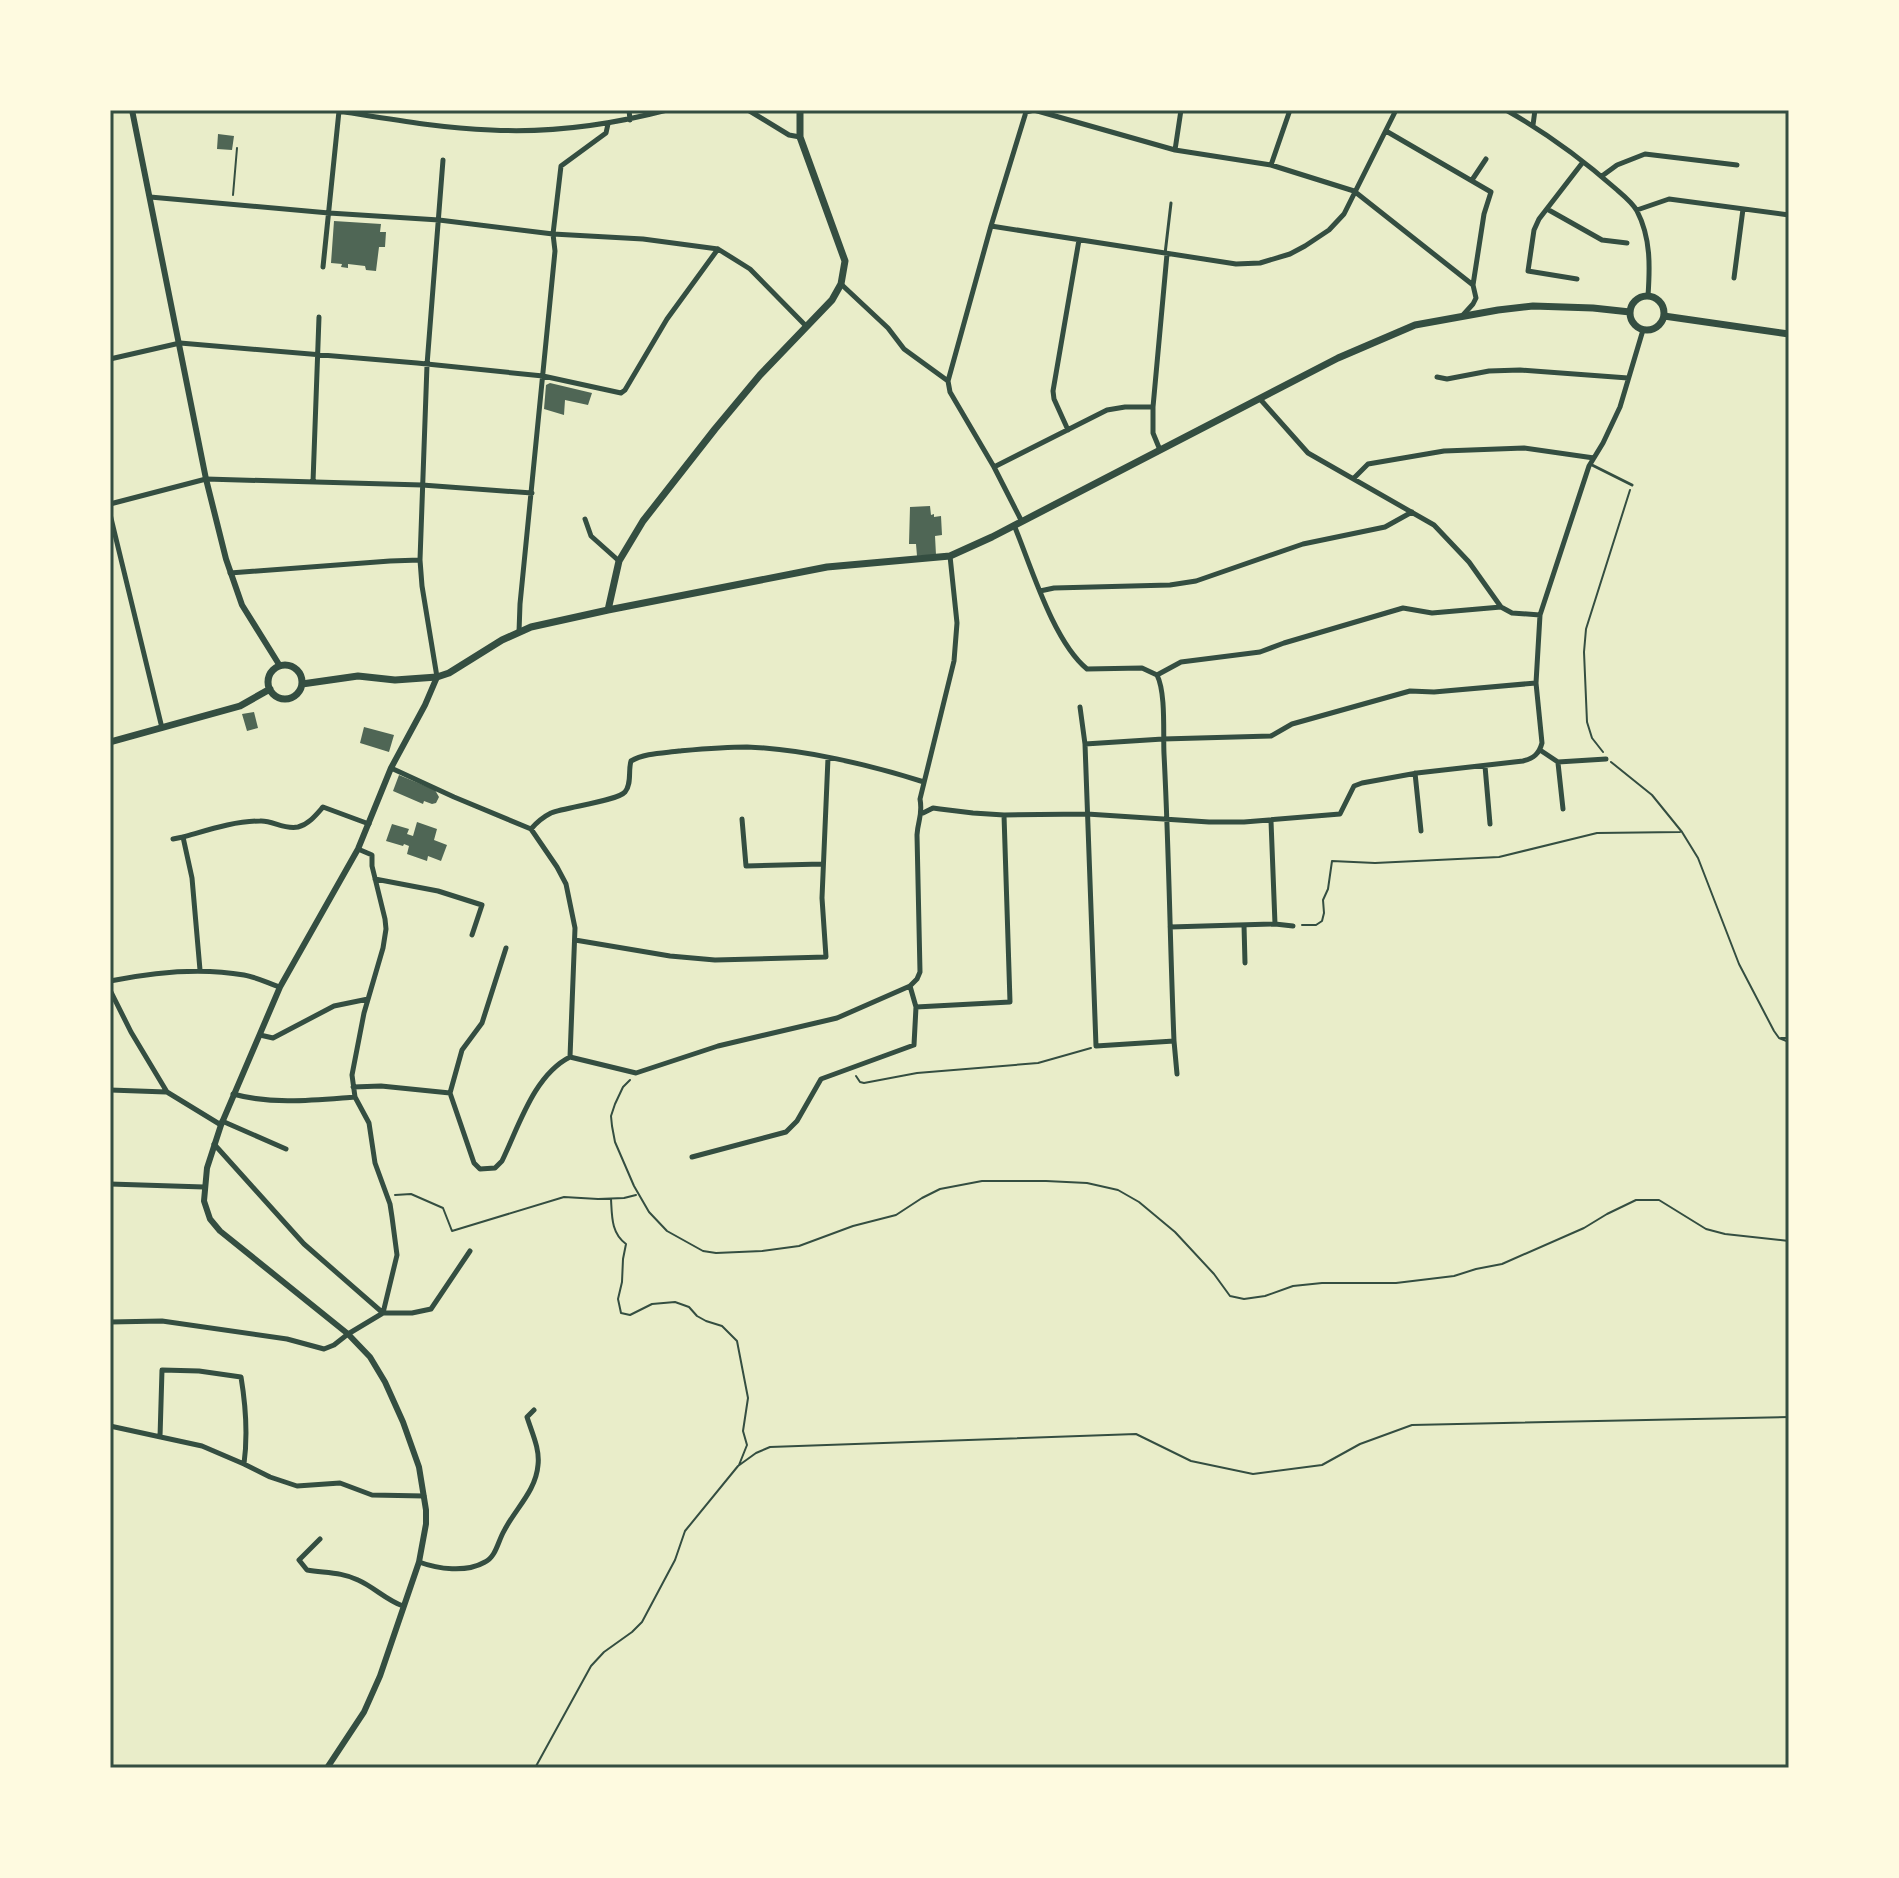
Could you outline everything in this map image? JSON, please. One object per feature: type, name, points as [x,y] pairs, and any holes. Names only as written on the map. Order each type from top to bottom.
[{"type":"main road","points":[[608,610],[619,561],[643,521],[760,375],[832,300],[841,284],[845,261],[843,252],[800,137],[800,110]]},
{"type":"main road","points":[[1648,296],[1662,304],[1664,316],[1657,328],[1643,330],[1633,323],[1630,312],[1637,299],[1648,296]]},
{"type":"main road","points":[[302,684],[358,676],[395,680],[437,677],[531,627],[827,567],[950,556],[1259,398],[1376,340],[1415,325],[1533,306],[1630,312]]},
{"type":"main road","points":[[1664,316],[1789,334]]},
{"type":"main road","points":[[289,665],[298,670],[302,684],[297,694],[288,698],[277,697],[270,689],[268,680],[275,668],[289,665]]},
{"type":"main road","points":[[110,742],[240,706],[270,689]]},
{"type":"street","points":[[132,110],[206,479],[230,573],[250,620],[280,666]]},
{"type":"street","points":[[332,110],[491,130],[546,130],[608,124],[667,110]]},
{"type":"street","points":[[323,267],[340,110]]},
{"type":"street","points":[[629,110],[630,120]]},
{"type":"street","points":[[748,110],[789,135],[800,137]]},
{"type":"street","points":[[1177,1074],[1161,685],[1157,675],[1142,668],[1087,669],[1077,662],[1040,591],[1017,522],[994,467],[950,392],[948,381],[1025,111],[1034,110],[1175,150],[1271,165],[1354,191],[1473,285]]},
{"type":"street","points":[[1175,150],[1181,110]]},
{"type":"street","points":[[1271,165],[1290,110]]},
{"type":"street","points":[[991,226],[1236,264],[1272,260],[1305,246],[1329,230],[1344,214],[1396,110]]},
{"type":"street","points":[[1506,110],[1533,125],[1602,176],[1637,210],[1650,260],[1648,296]]},
{"type":"street","points":[[1533,125],[1535,110]]},
{"type":"street","points":[[519,632],[561,166],[606,133],[608,124]]},
{"type":"street","points":[[1386,131],[1491,192],[1484,214],[1473,285],[1476,298],[1463,316]]},
{"type":"street","points":[[1602,176],[1617,165],[1645,154],[1737,165]]},
{"type":"street","points":[[1472,180],[1486,159]]},
{"type":"street","points":[[327,1768],[364,1712],[380,1676],[419,1562],[426,1524],[419,1467],[403,1422],[370,1357],[348,1334],[220,1231],[206,1210],[204,1187],[214,1144],[233,1094],[280,987],[358,849],[391,768],[437,677],[420,560],[427,365],[443,160]]},
{"type":"street","points":[[1577,279],[1528,271],[1534,230],[1539,219],[1583,162]]},
{"type":"street","points":[[150,197],[439,220],[718,249],[750,269],[806,326]]},
{"type":"street","points":[[1637,210],[1669,199],[1789,215]]},
{"type":"street","points":[[1547,209],[1602,240],[1627,243]]},
{"type":"street","points":[[1734,278],[1743,209]]},
{"type":"street","points":[[1068,430],[1053,391],[1079,240]]},
{"type":"street","points":[[110,359],[180,343],[543,376],[621,393],[667,319],[718,249]]},
{"type":"street","points":[[1160,450],[1153,433],[1153,407],[1166,254]]},
{"type":"street","points":[[841,284],[888,328],[904,349],[948,381]]},
{"type":"street","points":[[313,482],[319,317]]},
{"type":"street","points":[[923,813],[933,808],[1004,815],[1087,814],[1209,822],[1271,821],[1340,814],[1354,786],[1415,773],[1531,759],[1542,743],[1536,683],[1540,615],[1592,461],[1616,415],[1643,330]]},
{"type":"street","points":[[1437,377],[1447,379],[1489,371],[1520,370],[1628,378]]},
{"type":"street","points":[[1259,398],[1308,453],[1434,525],[1469,562],[1501,607],[1512,613],[1540,615]]},
{"type":"street","points":[[994,467],[1107,410],[1153,407]]},
{"type":"street","points":[[1354,478],[1368,464],[1444,451],[1524,448],[1592,461]]},
{"type":"street","points":[[110,504],[206,479],[422,485],[532,493]]},
{"type":"street","points":[[1040,591],[1196,581],[1303,544],[1385,527],[1412,512]]},
{"type":"street","points":[[110,514],[162,728]]},
{"type":"street","points":[[585,519],[591,536],[619,561]]},
{"type":"street","points":[[506,948],[482,1023],[462,1050],[450,1093],[474,1163],[480,1169],[495,1168],[502,1161],[540,1083],[554,1066],[570,1057],[636,1073],[718,1046],[837,1018],[910,986],[920,972],[917,835],[923,813],[920,799],[954,661],[957,623],[950,556]]},
{"type":"street","points":[[230,573],[420,560]]},
{"type":"street","points":[[1157,675],[1181,662],[1260,652],[1403,608],[1432,613],[1501,607]]},
{"type":"street","points":[[1085,744],[1271,736],[1292,724],[1410,691],[1434,692],[1536,683]]},
{"type":"street","points":[[1080,707],[1085,744],[1096,1046],[1174,1041]]},
{"type":"street","points":[[531,829],[550,814],[624,793],[629,784],[628,768],[637,757],[705,749],[779,749],[884,769],[924,782]]},
{"type":"street","points":[[1540,750],[1558,762],[1606,759]]},
{"type":"street","points":[[575,940],[670,956],[715,960],[826,957],[822,864],[828,758]]},
{"type":"street","points":[[1558,762],[1563,809]]},
{"type":"street","points":[[1485,766],[1490,824]]},
{"type":"street","points":[[391,768],[531,829],[557,867],[566,884],[574,920],[570,1057]]},
{"type":"street","points":[[1415,773],[1421,831]]},
{"type":"street","points":[[173,839],[264,820],[279,826],[297,827],[311,821],[323,807],[369,824]]},
{"type":"street","points":[[916,1007],[1010,1002],[1004,815]]},
{"type":"street","points":[[742,819],[746,866],[822,864]]},
{"type":"street","points":[[1271,821],[1275,924]]},
{"type":"street","points":[[183,837],[192,878],[200,970]]},
{"type":"street","points":[[358,849],[372,855],[386,929],[352,1075],[355,1097],[369,1123],[375,1163],[390,1204],[397,1255],[383,1313]]},
{"type":"street","points":[[375,879],[438,891],[482,905],[472,935]]},
{"type":"street","points":[[1244,925],[1245,963]]},
{"type":"street","points":[[1170,927],[1293,926]]},
{"type":"street","points":[[110,981],[200,970],[247,976],[280,987]]},
{"type":"street","points":[[692,1157],[786,1132],[797,1121],[821,1079],[914,1045],[916,1007],[910,986]]},
{"type":"street","points":[[110,990],[167,1092]]},
{"type":"street","points":[[260,1035],[273,1038],[334,1006],[368,999]]},
{"type":"street","points":[[353,1087],[381,1086],[450,1093]]},
{"type":"street","points":[[110,1090],[167,1092],[222,1123],[286,1149]]},
{"type":"street","points":[[233,1094],[281,1101],[355,1097]]},
{"type":"street","points":[[214,1144],[304,1244],[383,1313]]},
{"type":"street","points":[[110,1184],[204,1187]]},
{"type":"street","points":[[110,1322],[162,1321],[287,1339],[324,1349],[383,1313],[412,1313],[431,1309],[470,1251]]},
{"type":"street","points":[[160,1437],[162,1370],[241,1377],[247,1439],[244,1464]]},
{"type":"street","points":[[419,1562],[446,1570],[487,1562],[536,1477],[538,1450],[527,1417],[534,1410]]},
{"type":"street","points":[[110,1426],[202,1446],[297,1486],[340,1483],[372,1495],[424,1496]]},
{"type":"street","points":[[320,1539],[299,1560],[307,1570],[333,1572],[358,1580],[388,1601],[403,1606]]},
{"type":"lane","points":[[1166,254],[1171,203]]},
{"type":"lane","points":[[1592,461],[1632,485]]},
{"type":"path","points":[[232,204],[237,148]]},
{"type":"path","points":[[1632,485],[1586,629],[1584,669],[1587,722],[1592,738],[1606,759],[1652,795],[1682,832],[1698,858],[1739,964],[1774,1031],[1779,1038],[1789,1040]]},
{"type":"path","points":[[1293,926],[1316,925],[1322,921],[1323,900],[1332,861],[1375,863],[1499,857],[1597,833],[1682,832]]},
{"type":"path","points":[[852,1067],[860,1082],[870,1082],[917,1073],[1038,1063],[1096,1046]]},
{"type":"path","points":[[636,1073],[623,1087],[611,1116],[615,1142],[638,1194],[656,1221],[677,1238],[703,1251],[738,1253],[799,1246],[853,1226],[896,1215],[922,1198],[949,1187],[982,1181],[1087,1183],[1118,1190],[1139,1202],[1175,1232],[1230,1296],[1244,1299],[1265,1296],[1293,1286],[1396,1283],[1454,1276],[1502,1264],[1570,1235],[1636,1200],[1659,1200],[1706,1229],[1789,1241]]},
{"type":"path","points":[[386,1194],[411,1194],[443,1208],[452,1231],[564,1197],[611,1199],[638,1194]]},
{"type":"path","points":[[611,1199],[612,1225],[626,1244],[618,1299],[621,1313],[630,1315],[652,1304],[675,1302],[689,1307],[706,1321],[722,1326],[737,1341],[748,1398],[743,1431],[747,1445],[738,1466]]},
{"type":"path","points":[[535,1768],[591,1666],[642,1622],[675,1560],[685,1531],[738,1466],[770,1447],[1136,1434],[1191,1461],[1253,1474],[1322,1465],[1360,1444],[1412,1425],[1789,1417]]},
{"type":"building","points":[[218,134],[234,136],[232,150],[217,149]]},
{"type":"building","points":[[334,221],[381,224],[380,232],[386,232],[385,247],[379,247],[376,271],[366,270],[365,266],[348,264],[348,268],[331,263]]},
{"type":"building","points":[[550,383],[592,393],[588,405],[565,400],[564,415],[544,409],[546,385]]},
{"type":"building","points":[[930,506],[931,515],[941,516],[942,535],[935,536],[936,555],[917,556],[916,544],[909,544],[910,507]]},
{"type":"building","points":[[254,712],[258,728],[247,731],[242,714]]},
{"type":"building","points":[[364,727],[394,735],[389,752],[360,743]]},
{"type":"building","points":[[399,775],[435,790],[439,797],[436,803],[424,801],[423,804],[393,791]]},
{"type":"building","points":[[417,822],[437,829],[434,840],[447,845],[441,861],[428,856],[427,861],[407,854],[409,846],[386,841],[392,824],[409,829],[407,834],[413,836]]}]
